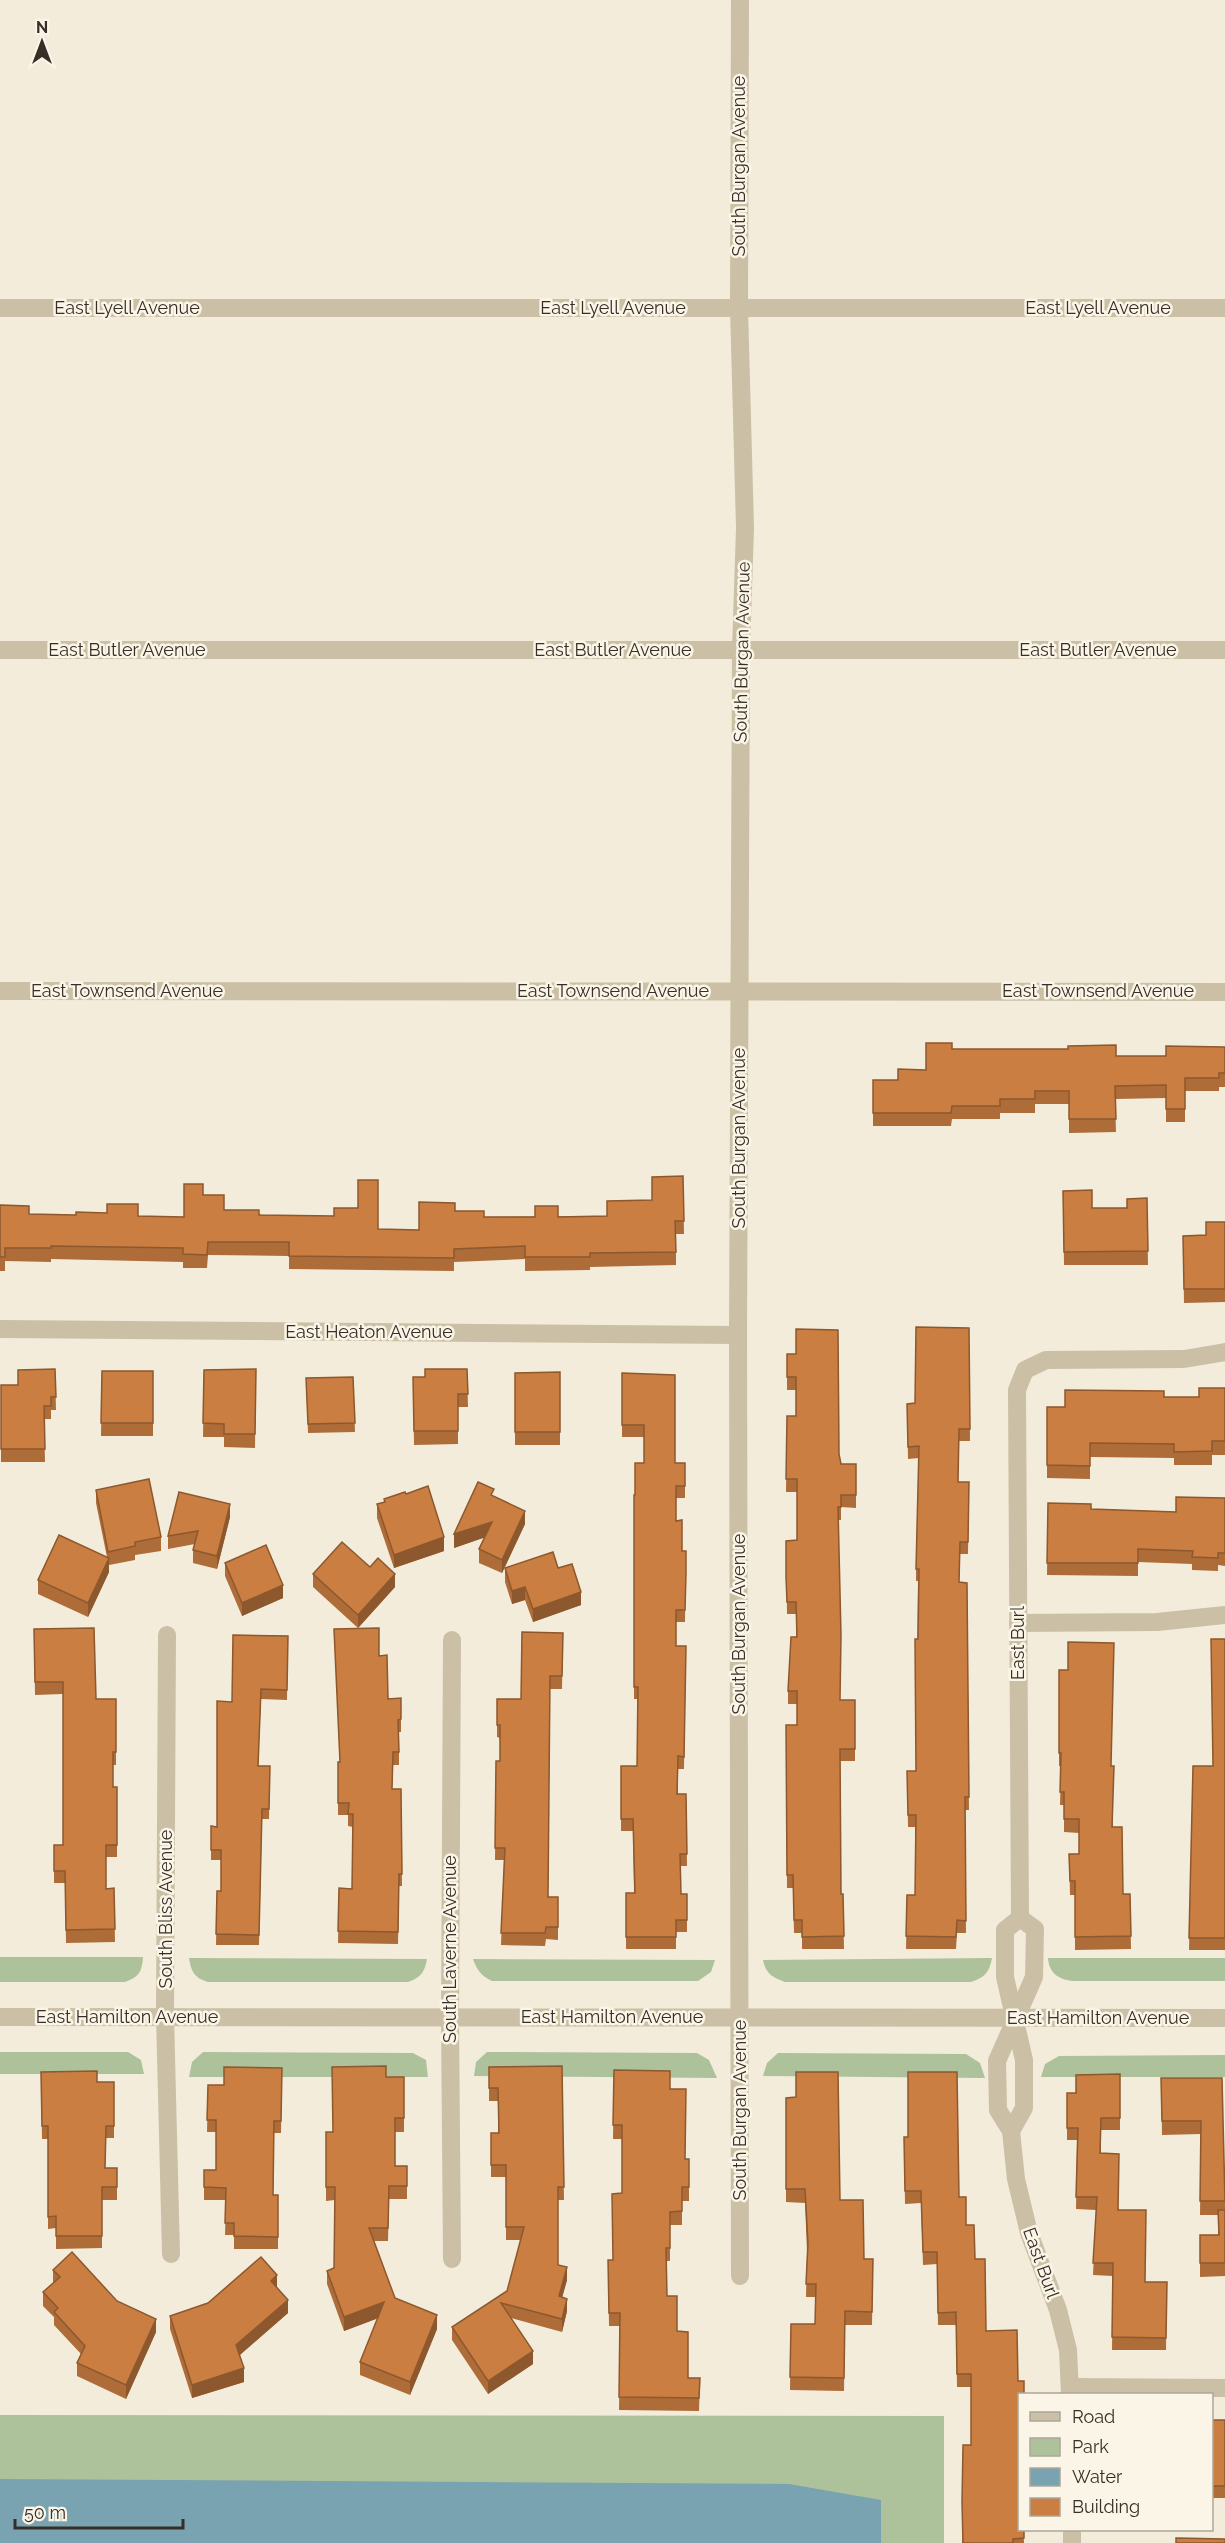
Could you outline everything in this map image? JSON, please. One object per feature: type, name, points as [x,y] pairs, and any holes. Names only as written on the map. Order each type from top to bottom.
[{"type":"street","name":"South Burgan Avenue","points":[[740,0],[739,308],[745,528],[741,650],[738,1335],[740,2276]]},
{"type":"street","name":"East Lyell Avenue","points":[[0,308],[1225,308]]},
{"type":"street","name":"East Butler Avenue","points":[[0,650],[1225,650]]},
{"type":"street","name":"East Townsend Avenue","points":[[0,991],[1225,992]]},
{"type":"street","name":"East Heaton Avenue","points":[[0,1329],[738,1335]]},
{"type":"street","name":"East Burl","points":[[1070,2391],[1068,2350],[1058,2310],[1029,2233],[1016,2179],[1011,2131],[998,2110],[997,2061],[1034,1977],[1035,1929],[1020,1918],[1017,1390],[1025,1370],[1046,1360],[1184,1359],[1225,1352]]},
{"type":"street","points":[[1018,1623],[1157,1622],[1225,1615]]},
{"type":"street","name":"South Bliss Avenue","points":[[167,1635],[165,2016],[171,2254]]},
{"type":"street","name":"South Laverne Avenue","points":[[452,1640],[450,2017],[452,2259]]},
{"type":"street","points":[[1011,2131],[1024,2108],[1024,2060],[1005,1977],[1005,1930],[1020,1918]]},
{"type":"street","name":"East Hamilton Avenue","points":[[0,2017],[1225,2018]]},
{"type":"street","points":[[1070,2391],[1225,2388]]},
{"type":"green space","points":[[0,1957],[143,1957],[139,1973],[125,1982],[0,1982]]},
{"type":"green space","points":[[189,1958],[427,1959],[421,1974],[408,1982],[208,1982],[194,1973]]},
{"type":"green space","points":[[992,1958],[986,1974],[971,1982],[785,1982],[770,1974],[763,1960]]},
{"type":"green space","points":[[1048,1958],[1225,1958],[1225,1981],[1072,1981],[1062,1979],[1055,1974],[1050,1968]]},
{"type":"green space","points":[[473,1959],[715,1960],[711,1972],[698,1981],[492,1981],[480,1972]]},
{"type":"green space","points":[[0,2052],[128,2052],[141,2060],[144,2074],[0,2074]]},
{"type":"green space","points":[[203,2052],[413,2053],[426,2060],[428,2077],[189,2077],[192,2062]]},
{"type":"green space","points":[[487,2052],[697,2053],[709,2060],[717,2078],[474,2076],[476,2062]]},
{"type":"green space","points":[[778,2053],[966,2054],[980,2063],[985,2078],[763,2076],[767,2063]]},
{"type":"green space","points":[[1225,2055],[1225,2077],[1041,2077],[1045,2064],[1059,2056]]},
{"type":"green space","points":[[0,2415],[944,2416],[944,2543],[0,2543]]},
{"type":"water","points":[[0,2479],[789,2484],[881,2500],[881,2543],[0,2543]]},
{"type":"building","points":[[926,1043],[952,1043],[952,1049],[1068,1049],[1068,1046],[1116,1045],[1116,1056],[1166,1056],[1166,1046],[1225,1047],[1225,1073],[1219,1073],[1219,1078],[1185,1078],[1185,1109],[1166,1109],[1166,1085],[1115,1086],[1116,1119],[1069,1119],[1069,1091],[1035,1091],[1035,1099],[1000,1099],[1000,1106],[952,1106],[951,1113],[873,1113],[873,1080],[898,1080],[898,1069],[926,1070]]},
{"type":"building","points":[[683,1176],[684,1221],[675,1221],[676,1252],[590,1253],[590,1257],[525,1257],[525,1246],[454,1249],[454,1258],[289,1256],[289,1242],[208,1242],[207,1255],[183,1254],[183,1248],[51,1246],[51,1248],[5,1248],[5,1257],[0,1257],[0,1205],[29,1206],[29,1214],[76,1215],[76,1212],[107,1213],[107,1204],[138,1204],[138,1216],[184,1217],[184,1184],[203,1184],[203,1195],[224,1195],[224,1210],[259,1210],[259,1215],[334,1216],[334,1208],[358,1208],[358,1180],[378,1180],[378,1229],[419,1230],[419,1202],[455,1203],[455,1211],[484,1211],[484,1217],[535,1217],[535,1206],[558,1206],[558,1217],[607,1216],[607,1201],[652,1200],[652,1177]]},
{"type":"building","points":[[1092,1190],[1092,1208],[1127,1208],[1127,1199],[1147,1198],[1148,1251],[1064,1252],[1063,1191]]},
{"type":"building","points":[[1206,1222],[1225,1222],[1225,1289],[1184,1289],[1183,1236],[1206,1235]]},
{"type":"building","points":[[916,1327],[969,1328],[970,1429],[959,1429],[958,1482],[969,1482],[968,1542],[960,1542],[959,1582],[967,1583],[969,1797],[965,1797],[966,1921],[957,1920],[956,1937],[906,1936],[907,1895],[915,1895],[916,1815],[908,1815],[907,1771],[916,1771],[915,1639],[918,1639],[919,1569],[916,1569],[919,1446],[908,1447],[907,1404],[915,1403]]},
{"type":"building","points":[[796,1329],[838,1330],[839,1454],[841,1464],[856,1464],[856,1495],[841,1495],[841,1507],[838,1507],[840,1700],[855,1700],[855,1749],[840,1749],[841,1894],[843,1894],[844,1936],[802,1937],[802,1920],[794,1920],[793,1875],[787,1875],[786,1725],[797,1725],[797,1691],[788,1691],[791,1637],[797,1637],[796,1602],[787,1602],[786,1541],[797,1540],[797,1479],[786,1479],[787,1416],[796,1416],[796,1377],[787,1377],[787,1354],[796,1354]]},
{"type":"building","points":[[55,1369],[56,1397],[51,1397],[51,1406],[44,1406],[45,1449],[1,1449],[1,1385],[18,1385],[18,1370]]},
{"type":"building","points":[[256,1369],[255,1434],[224,1434],[224,1424],[203,1423],[204,1370]]},
{"type":"building","points":[[425,1369],[467,1369],[468,1394],[458,1394],[458,1431],[414,1431],[413,1377],[425,1377]]},
{"type":"building","points":[[102,1371],[153,1371],[153,1423],[101,1423]]},
{"type":"building","points":[[560,1372],[560,1432],[515,1432],[515,1373]]},
{"type":"building","points":[[622,1373],[675,1375],[675,1463],[685,1463],[685,1486],[676,1486],[676,1521],[682,1520],[682,1551],[686,1551],[686,1573],[685,1610],[676,1610],[676,1646],[686,1646],[684,1757],[678,1756],[677,1794],[686,1794],[687,1854],[680,1854],[681,1894],[687,1894],[687,1920],[676,1920],[676,1937],[626,1937],[626,1893],[635,1893],[633,1819],[621,1819],[621,1766],[637,1766],[638,1687],[634,1687],[634,1495],[635,1463],[644,1463],[644,1425],[622,1425]]},
{"type":"building","points":[[353,1377],[355,1423],[308,1424],[306,1378]]},
{"type":"building","points":[[1199,1388],[1225,1388],[1225,1441],[1212,1441],[1212,1451],[1174,1452],[1174,1444],[1090,1443],[1090,1466],[1047,1465],[1047,1407],[1065,1407],[1065,1390],[1164,1391],[1164,1397],[1199,1397]]},
{"type":"building","points":[[149,1479],[161,1537],[135,1542],[135,1546],[108,1552],[96,1490]]},
{"type":"building","points":[[478,1482],[494,1489],[491,1495],[525,1511],[502,1560],[479,1549],[492,1522],[454,1534]]},
{"type":"building","points":[[428,1486],[444,1537],[394,1555],[377,1504],[385,1502],[384,1499]]},
{"type":"building","points":[[179,1492],[230,1504],[217,1556],[193,1550],[198,1531],[168,1536]]},
{"type":"building","points":[[1176,1497],[1225,1498],[1225,1553],[1218,1553],[1218,1558],[1192,1557],[1193,1551],[1138,1549],[1138,1563],[1047,1563],[1048,1503],[1091,1504],[1091,1509],[1176,1512]]},
{"type":"building","points":[[59,1535],[109,1558],[88,1603],[38,1580]]},
{"type":"building","points":[[342,1542],[370,1567],[378,1558],[395,1574],[358,1615],[313,1574]]},
{"type":"building","points":[[266,1545],[283,1585],[242,1603],[225,1563]]},
{"type":"building","points":[[553,1552],[558,1568],[572,1564],[581,1592],[533,1609],[525,1587],[512,1591],[505,1568]]},
{"type":"building","points":[[94,1628],[96,1699],[116,1699],[116,1752],[113,1752],[113,1787],[117,1787],[117,1845],[106,1845],[106,1889],[114,1888],[115,1929],[66,1930],[65,1871],[54,1871],[54,1845],[63,1845],[63,1682],[35,1682],[34,1629]]},
{"type":"building","points":[[379,1628],[379,1656],[387,1655],[388,1699],[401,1698],[401,1719],[398,1720],[399,1752],[393,1752],[392,1789],[401,1789],[402,1874],[399,1874],[398,1932],[338,1931],[339,1888],[352,1889],[353,1814],[348,1814],[349,1803],[338,1803],[338,1762],[340,1762],[334,1629]]},
{"type":"building","points":[[522,1632],[563,1633],[562,1676],[550,1676],[548,1897],[558,1897],[558,1927],[546,1927],[545,1933],[501,1933],[505,1848],[495,1848],[496,1761],[500,1761],[497,1699],[521,1699]]},
{"type":"building","points":[[233,1635],[288,1636],[287,1690],[261,1689],[258,1766],[270,1766],[269,1809],[262,1809],[259,1935],[216,1934],[217,1891],[221,1891],[221,1850],[211,1850],[211,1826],[217,1827],[217,1701],[232,1702]]},
{"type":"building","points":[[1211,1639],[1225,1639],[1225,1938],[1189,1938],[1193,1766],[1213,1766]]},
{"type":"building","points":[[1068,1642],[1114,1643],[1112,1827],[1122,1827],[1123,1894],[1130,1894],[1131,1936],[1075,1937],[1075,1881],[1070,1881],[1069,1854],[1079,1854],[1079,1819],[1064,1819],[1064,1792],[1060,1792],[1061,1753],[1059,1753],[1059,1670],[1068,1670]]},
{"type":"building","points":[[386,2066],[386,2077],[404,2077],[404,2118],[395,2118],[395,2166],[407,2166],[407,2186],[389,2186],[388,2228],[369,2228],[395,2298],[437,2315],[410,2382],[360,2362],[384,2302],[344,2317],[327,2271],[334,2268],[335,2187],[326,2187],[326,2132],[333,2132],[332,2067]]},
{"type":"building","points":[[562,2066],[564,2187],[558,2187],[558,2265],[567,2267],[559,2296],[567,2299],[562,2319],[501,2303],[533,2351],[488,2381],[452,2327],[507,2291],[524,2227],[506,2227],[506,2165],[491,2165],[491,2133],[499,2133],[498,2088],[489,2088],[489,2067]]},
{"type":"building","points":[[224,2067],[282,2068],[281,2121],[274,2121],[273,2195],[278,2195],[278,2237],[234,2236],[234,2223],[225,2223],[226,2188],[204,2187],[204,2170],[216,2170],[216,2120],[207,2120],[208,2085],[224,2085]]},
{"type":"building","points":[[614,2070],[670,2071],[670,2089],[686,2089],[685,2159],[689,2159],[689,2187],[682,2187],[682,2211],[670,2212],[670,2248],[666,2248],[667,2296],[677,2296],[677,2331],[688,2332],[688,2378],[700,2378],[699,2398],[619,2397],[620,2313],[609,2313],[608,2260],[613,2260],[612,2194],[622,2193],[622,2125],[613,2125]]},
{"type":"building","points":[[97,2071],[97,2082],[114,2082],[114,2126],[106,2126],[105,2168],[117,2168],[117,2187],[102,2187],[102,2236],[56,2236],[56,2216],[48,2217],[48,2126],[42,2126],[41,2072]]},
{"type":"building","points":[[796,2072],[838,2072],[840,2200],[863,2200],[864,2259],[873,2259],[872,2312],[845,2311],[844,2378],[790,2377],[791,2324],[815,2324],[816,2284],[806,2284],[808,2243],[805,2189],[786,2189],[786,2098],[796,2097]]},
{"type":"building","points":[[908,2072],[957,2072],[959,2197],[966,2197],[966,2225],[974,2225],[975,2259],[985,2259],[986,2331],[1017,2330],[1018,2381],[1024,2381],[1024,2393],[1018,2393],[1018,2531],[1024,2531],[1024,2538],[1013,2539],[1013,2543],[963,2543],[963,2445],[971,2445],[971,2374],[957,2374],[956,2312],[938,2313],[937,2252],[923,2252],[921,2191],[905,2191],[904,2137],[908,2137]]},
{"type":"building","points":[[1120,2074],[1120,2118],[1101,2118],[1100,2153],[1119,2154],[1118,2210],[1146,2210],[1145,2282],[1167,2282],[1166,2338],[1112,2337],[1113,2263],[1093,2263],[1097,2197],[1076,2197],[1078,2128],[1067,2128],[1067,2093],[1076,2093],[1076,2075]]},
{"type":"building","points":[[1161,2078],[1222,2078],[1225,2201],[1200,2201],[1201,2121],[1162,2121]]},
{"type":"building","points":[[1218,2210],[1225,2210],[1225,2263],[1200,2263],[1200,2235],[1219,2235]]},
{"type":"building","points":[[72,2252],[117,2301],[156,2319],[126,2385],[77,2363],[85,2346],[54,2312],[58,2308],[43,2292],[60,2277],[53,2270]]},
{"type":"building","points":[[261,2257],[277,2275],[271,2281],[288,2300],[236,2345],[244,2368],[192,2385],[170,2316],[208,2303]]},
{"type":"building","points":[[1213,2420],[1225,2420],[1225,2486],[1213,2486]]},
{"type":"building","points":[[1176,2538],[1225,2539],[1225,2543],[1176,2543]]}]
